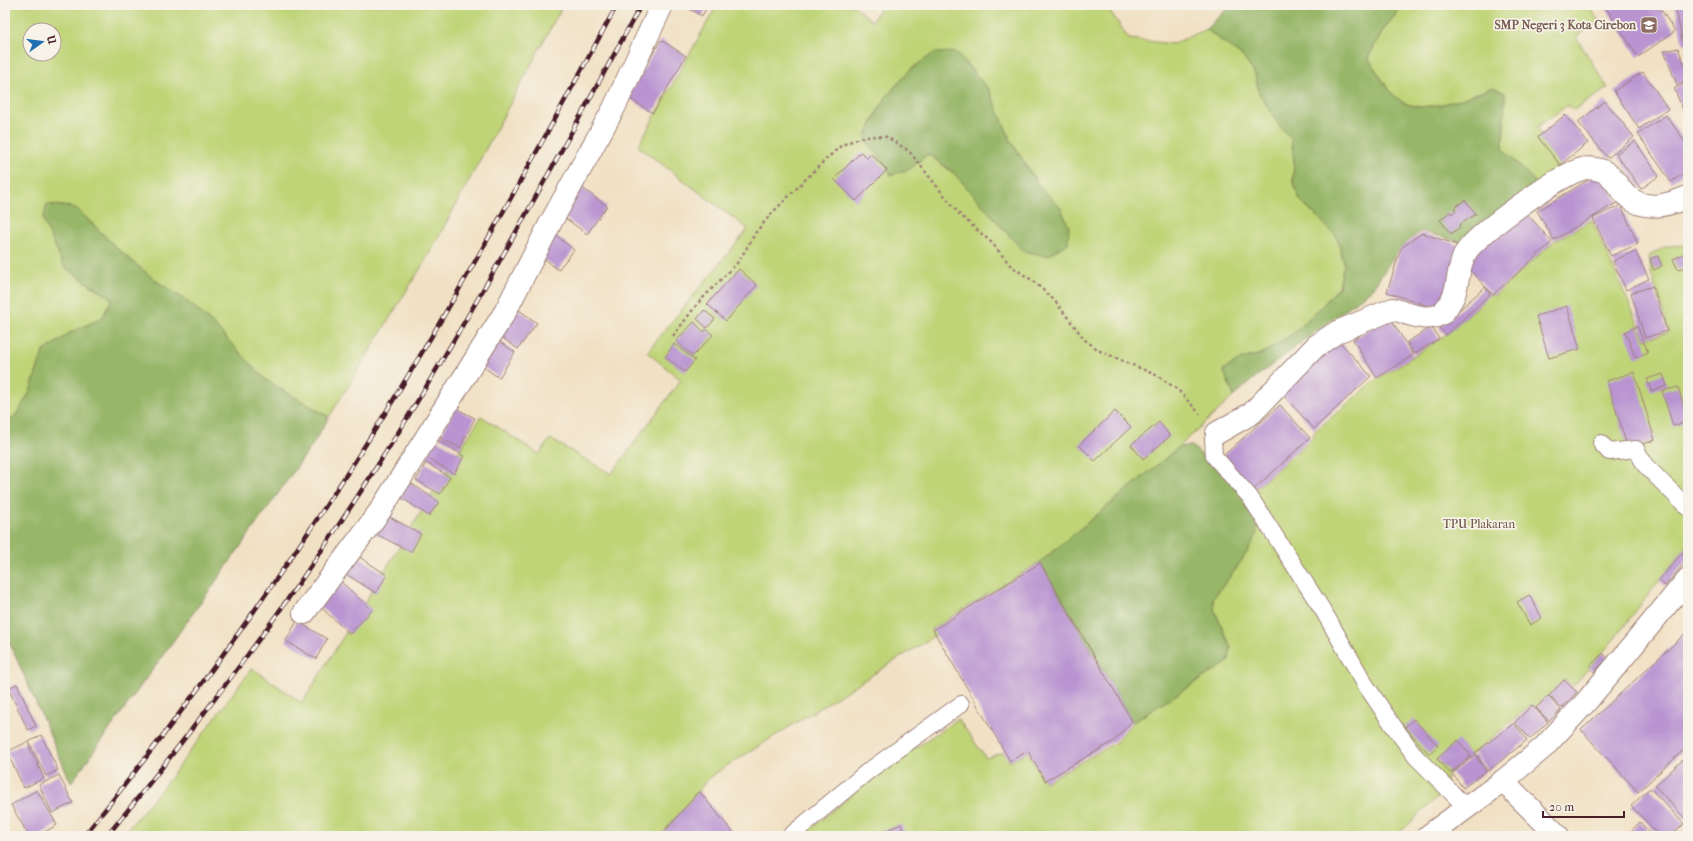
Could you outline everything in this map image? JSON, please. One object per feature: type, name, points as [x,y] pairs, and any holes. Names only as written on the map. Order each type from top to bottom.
[{"type":"street","points":[[304,613],[380,511],[505,312],[551,222],[614,108],[662,5]]},
{"type":"street","points":[[1217,433],[1252,413],[1300,361],[1316,346],[1337,332],[1393,309],[1418,317],[1430,318],[1443,313],[1454,294],[1461,262],[1469,248],[1519,205],[1568,175],[1581,169],[1590,168],[1607,173],[1628,197],[1652,206],[1664,206],[1688,197]]},
{"type":"street","points":[[1428,836],[1503,781],[1543,748],[1586,702],[1688,579]]},
{"type":"street","points":[[1503,781],[1558,836]]},
{"type":"lane","points":[[1217,433],[1213,439],[1214,456],[1250,497],[1324,612],[1388,718],[1416,757],[1467,808]]},
{"type":"lane","points":[[1601,443],[1609,452],[1636,449],[1645,465],[1688,508]]},
{"type":"lane","points":[[790,836],[867,772],[961,704]]},
{"type":"path","points":[[673,336],[698,304],[739,261],[756,232],[772,213],[825,160],[842,145],[859,138],[874,136],[887,137],[909,151],[958,214],[992,243],[1011,266],[1032,281],[1054,301],[1085,340],[1100,351],[1158,376],[1178,390],[1217,433]]},
{"type":"green space","points":[[5,5],[563,5],[431,251],[329,417],[266,381],[213,324],[188,302],[155,280],[120,251],[76,208],[47,204],[84,281],[112,299],[102,318],[70,333],[43,352],[30,392],[17,413],[5,427]]},
{"type":"green space","points":[[717,5],[853,5],[872,21],[882,5],[1106,5],[1129,39],[1173,44],[1206,29],[1243,57],[1255,74],[1259,93],[1281,128],[1291,138],[1294,160],[1293,180],[1300,200],[1337,237],[1344,264],[1339,287],[1294,333],[1262,354],[1242,359],[1224,370],[1234,396],[1179,447],[1040,562],[932,629],[936,635],[711,776],[660,836],[122,836],[171,777],[252,668],[302,703],[481,416],[539,454],[550,439],[611,474],[681,380],[647,352],[748,229],[638,146]],"holes":[[[956,52],[989,90],[1011,141],[1039,186],[1061,208],[952,172],[928,154],[891,175],[882,159],[868,144],[867,134],[876,114],[890,92],[905,75],[915,67]]]},
{"type":"green space","points":[[1231,5],[1403,5],[1384,29],[1368,58],[1389,89],[1397,98],[1407,104],[1418,106],[1445,104],[1493,87],[1505,93],[1503,149],[1539,186],[1467,244],[1421,231],[1401,247],[1371,290],[1252,380],[1234,396],[1223,370],[1242,359],[1262,354],[1294,333],[1339,287],[1344,264],[1337,237],[1300,200],[1293,180],[1294,160],[1291,138],[1281,128],[1259,93],[1255,74],[1243,57],[1206,29]]},
{"type":"green space","points":[[1403,5],[1588,5],[1599,21],[1576,37],[1608,88],[1574,110],[1568,105],[1537,127],[1561,168],[1539,186],[1503,149],[1505,93],[1493,87],[1458,100],[1431,106],[1406,104],[1393,94],[1368,58],[1384,29]]},
{"type":"green space","points":[[956,52],[989,90],[1011,141],[1039,186],[1061,208],[1069,227],[1068,243],[1047,256],[1023,251],[953,172],[928,154],[910,169],[891,175],[884,162],[867,142],[866,134],[886,97],[911,69],[934,53]]},
{"type":"green space","points":[[47,204],[76,208],[120,251],[155,280],[188,302],[213,324],[266,380],[329,417],[313,444],[71,783],[5,632],[5,427],[17,413],[30,392],[43,352],[70,333],[102,318],[112,299],[64,267],[43,220]]},
{"type":"green space","name":"TPU Plakaran","points":[[1592,220],[1645,339],[1669,332],[1651,273],[1649,256],[1666,246],[1688,245],[1688,544],[1610,644],[1573,686],[1564,679],[1536,707],[1532,704],[1448,775],[1440,795],[1396,836],[802,836],[875,775],[958,719],[986,758],[1003,752],[1010,762],[1027,752],[1045,782],[1115,743],[1133,722],[1228,662],[1231,647],[1214,609],[1213,598],[1237,568],[1253,491],[1311,439],[1315,431],[1376,380],[1446,335],[1491,294],[1494,296],[1554,241]]},
{"type":"green space","points":[[1192,446],[1228,479],[1245,498],[1256,516],[1257,532],[1251,547],[1245,556],[1213,598],[1214,609],[1231,648],[1228,662],[1133,722],[1040,562],[1179,447]]},
{"type":"building","points":[[683,5],[708,5],[702,16]]},
{"type":"building","points":[[1604,5],[1658,5],[1675,31],[1638,57]]},
{"type":"building","points":[[1675,5],[1688,5],[1688,43],[1683,44]]},
{"type":"building","points":[[661,40],[686,56],[653,113],[627,97]]},
{"type":"building","points":[[1678,48],[1688,73],[1688,81],[1677,85],[1664,51]]},
{"type":"building","points":[[1643,72],[1668,109],[1639,129],[1614,91]]},
{"type":"building","points":[[1688,83],[1688,122],[1674,88]]},
{"type":"building","points":[[1605,101],[1634,137],[1608,158],[1578,122]]},
{"type":"building","points":[[1565,115],[1588,143],[1560,165],[1538,137]]},
{"type":"building","points":[[1666,115],[1688,146],[1688,170],[1671,182],[1638,134]]},
{"type":"building","points":[[1635,141],[1659,176],[1641,189],[1616,154]]},
{"type":"building","points":[[861,152],[867,158],[871,154],[887,170],[856,201],[834,179]]},
{"type":"building","points":[[1600,173],[1618,202],[1554,240],[1537,211]]},
{"type":"building","points":[[581,187],[607,206],[587,234],[561,215]]},
{"type":"building","points":[[1465,200],[1476,214],[1459,225],[1460,227],[1451,234],[1440,220],[1450,212],[1452,214],[1456,210],[1454,208]]},
{"type":"building","points":[[1621,205],[1638,244],[1611,256],[1593,218]]},
{"type":"building","points":[[1522,208],[1552,242],[1493,295],[1463,262]]},
{"type":"building","points":[[1422,233],[1464,247],[1443,311],[1387,292],[1401,248]]},
{"type":"building","points":[[556,235],[574,250],[558,270],[540,255]]},
{"type":"building","points":[[1635,251],[1649,279],[1626,290],[1613,261]]},
{"type":"building","points":[[1686,253],[1688,265],[1678,270],[1673,259]]},
{"type":"building","points":[[1658,256],[1662,266],[1654,270],[1650,259]]},
{"type":"building","points":[[739,269],[757,285],[726,321],[707,304]]},
{"type":"building","points":[[1653,286],[1667,331],[1645,338],[1631,293]]},
{"type":"building","points":[[1485,287],[1490,294],[1446,335],[1439,328]]},
{"type":"building","points":[[512,305],[537,323],[518,349],[494,332]]},
{"type":"building","points":[[1567,306],[1580,349],[1549,358],[1536,316]]},
{"type":"building","points":[[704,310],[715,319],[707,328],[697,319]]},
{"type":"building","points":[[1389,316],[1413,355],[1377,378],[1353,340]]},
{"type":"building","points":[[694,322],[704,332],[706,329],[713,335],[693,356],[676,341]]},
{"type":"building","points":[[1637,326],[1648,352],[1636,358],[1625,332]]},
{"type":"building","points":[[1432,327],[1439,339],[1414,354],[1407,342]]},
{"type":"building","points":[[491,336],[515,352],[499,378],[475,361]]},
{"type":"building","points":[[1338,340],[1371,376],[1314,429],[1281,393]]},
{"type":"building","points":[[674,344],[695,360],[685,372],[665,357]]},
{"type":"building","points":[[1634,372],[1655,440],[1628,449],[1607,381]]},
{"type":"building","points":[[1663,374],[1667,386],[1651,391],[1647,379]]},
{"type":"building","points":[[1678,387],[1688,421],[1673,426],[1662,391]]},
{"type":"building","points":[[1280,405],[1310,438],[1253,490],[1223,456]]},
{"type":"building","points":[[455,408],[475,418],[460,448],[440,438]]},
{"type":"building","points":[[1115,411],[1131,427],[1095,461],[1079,445]]},
{"type":"building","points":[[1159,422],[1170,436],[1143,459],[1131,445]]},
{"type":"building","points":[[436,439],[464,456],[454,474],[426,457]]},
{"type":"building","points":[[426,463],[450,477],[440,494],[416,480]]},
{"type":"building","points":[[409,482],[439,502],[429,516],[399,496]]},
{"type":"building","points":[[386,515],[421,534],[411,552],[376,534]]},
{"type":"building","points":[[1688,546],[1688,559],[1665,586],[1659,580]]},
{"type":"building","points":[[358,556],[387,575],[376,593],[346,574]]},
{"type":"building","points":[[1040,563],[1132,721],[1114,741],[1045,781],[1028,751],[1010,761],[933,630]]},
{"type":"building","points":[[338,579],[372,610],[350,634],[316,603]]},
{"type":"building","points":[[1529,595],[1542,618],[1530,625],[1517,602]]},
{"type":"building","points":[[297,621],[327,639],[316,659],[286,641]]},
{"type":"building","points":[[1688,631],[1688,746],[1638,792],[1581,730]]},
{"type":"building","points":[[1603,653],[1608,658],[1594,672],[1589,667]]},
{"type":"building","points":[[1564,680],[1577,692],[1562,708],[1549,696]]},
{"type":"building","points":[[17,684],[36,726],[28,730],[8,688]]},
{"type":"building","points":[[1548,696],[1561,710],[1549,721],[1536,708]]},
{"type":"building","points":[[1532,705],[1548,722],[1530,739],[1515,722]]},
{"type":"building","points":[[1414,719],[1438,746],[1429,754],[1405,727]]},
{"type":"building","points":[[1514,723],[1527,740],[1488,771],[1475,753]]},
{"type":"building","points":[[41,735],[58,770],[46,776],[29,742]]},
{"type":"building","points":[[1458,740],[1471,756],[1450,773],[1437,759]]},
{"type":"building","points":[[27,742],[44,778],[24,788],[7,752]]},
{"type":"building","points":[[1475,755],[1486,771],[1463,788],[1452,773]]},
{"type":"building","points":[[1688,755],[1688,822],[1655,786]]},
{"type":"building","points":[[59,775],[73,803],[52,813],[39,785]]},
{"type":"building","points":[[1650,788],[1684,824],[1671,836],[1660,836],[1631,806]]},
{"type":"building","points":[[37,790],[57,825],[37,836],[29,836],[11,805]]},
{"type":"building","points":[[699,791],[736,836],[661,836]]},
{"type":"building","points":[[1640,822],[1653,836],[1626,836]]},
{"type":"building","points":[[901,824],[906,836],[872,836]]},
{"type":"building","points":[[1682,831],[1687,836],[1677,836]]},
{"type":"railway","points":[[84,836],[123,787],[236,636],[308,533],[376,428],[439,324],[617,5]]},
{"type":"railway","points":[[107,836],[183,741],[256,643],[327,543],[393,441],[458,334],[551,170],[641,5]]},
{"type":"place","name":"SMP Negeri 3 Kota Cirebon","points":[[1649,25]]}]
